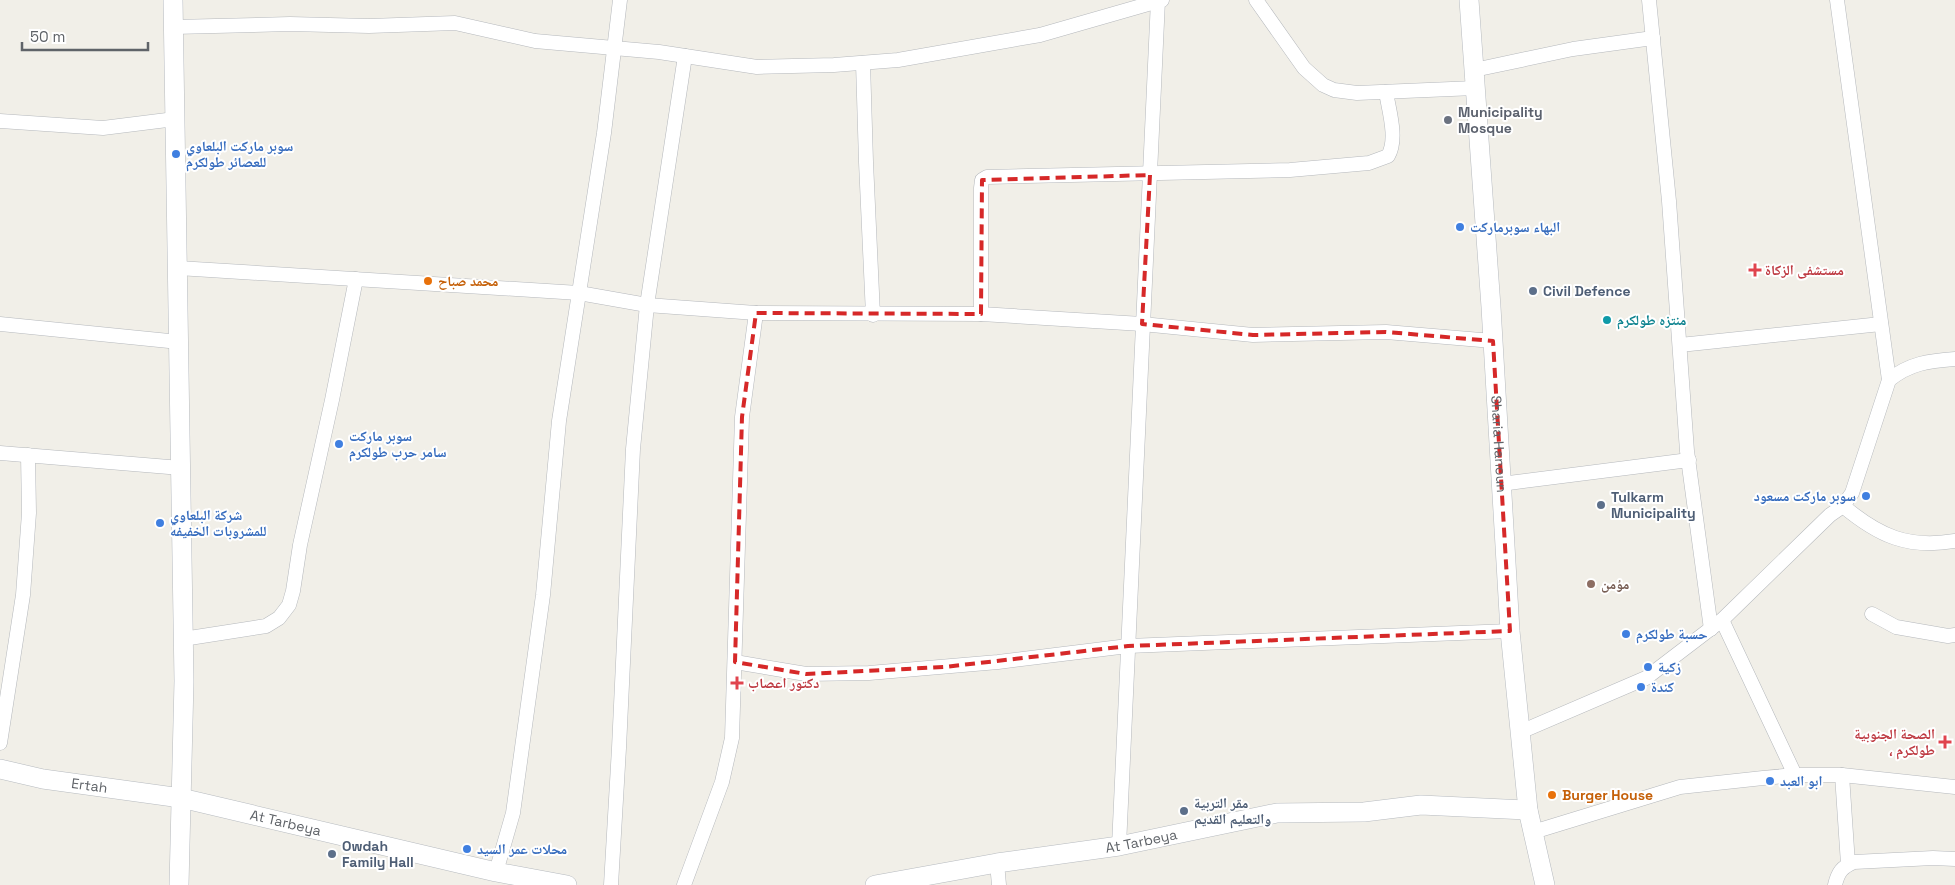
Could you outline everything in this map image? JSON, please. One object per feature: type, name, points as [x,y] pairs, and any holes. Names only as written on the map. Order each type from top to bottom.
[{"type":"street","points":[[174,0],[183,639],[179,885]]},
{"type":"street","points":[[496,872],[513,813],[543,595],[559,421],[604,133],[620,0]]},
{"type":"street","points":[[174,27],[290,24],[369,26],[455,23],[535,41],[685,56],[757,67],[898,60],[1040,35],[1160,0],[1142,324],[1119,846]]},
{"type":"street","points":[[1256,0],[1304,68],[1323,85],[1345,92],[1386,92],[1474,79],[1573,49],[1653,38]]},
{"type":"street","name":"Sharia Hanoun","points":[[1469,0],[1493,342],[1510,631],[1528,810],[1545,885]]},
{"type":"street","points":[[1649,0],[1669,201],[1688,460],[1716,625],[1795,775]]},
{"type":"street","points":[[1520,732],[1646,678],[1716,625],[1830,515],[1843,506],[1852,493],[1889,380],[1837,0]]},
{"type":"street","points":[[611,885],[620,748],[633,449],[647,305],[685,56]]},
{"type":"street","points":[[864,63],[866,172],[874,315]]},
{"type":"street","points":[[981,314],[982,180],[987,177],[1290,170],[1370,163],[1382,160],[1388,156],[1392,144],[1386,92]]},
{"type":"street","points":[[0,121],[103,128],[175,119]]},
{"type":"street","points":[[178,268],[579,293],[647,305],[756,313],[981,314],[1142,324],[1253,335],[1386,332],[1493,342]]},
{"type":"street","points":[[183,639],[258,628],[273,623],[288,606],[293,591],[300,545],[356,279]]},
{"type":"street","points":[[684,885],[717,797],[728,760],[733,723],[742,417],[756,313]]},
{"type":"street","points":[[0,324],[179,342]]},
{"type":"street","points":[[1680,344],[1881,324]]},
{"type":"street","points":[[1889,380],[1900,371],[1922,362],[1955,359]]},
{"type":"street","points":[[0,453],[181,468]]},
{"type":"street","points":[[0,743],[25,578],[29,513],[28,455]]},
{"type":"street","points":[[1501,484],[1688,460]]},
{"type":"street","points":[[1843,506],[1866,524],[1893,538],[1923,544],[1955,541]]},
{"type":"street","points":[[1872,614],[1896,627],[1948,636],[1955,635]]},
{"type":"street","points":[[735,662],[806,674],[869,673],[998,662],[1128,646],[1510,631]]},
{"type":"street","name":"Ertah","points":[[0,768],[43,779],[181,798]]},
{"type":"street","points":[[1533,832],[1680,787],[1795,775],[1842,775],[1955,787]]},
{"type":"street","points":[[1842,775],[1848,864]]},
{"type":"street","name":"At Tarbeya","points":[[181,798],[496,872],[527,882],[567,885]]},
{"type":"street","name":"At Tarbeya","points":[[875,885],[997,863],[1119,846],[1277,813],[1364,812],[1421,805],[1528,810]]},
{"type":"street","points":[[1835,885],[1838,874],[1844,866],[1854,862],[1933,858],[1955,859]]},
{"type":"street","points":[[997,863],[999,885]]},
{"type":"highlighted area","points":[[1150,175],[1142,324],[1253,335],[1386,332],[1493,341],[1510,631],[1128,646],[944,667],[806,674],[735,662],[742,417],[756,313],[981,314],[982,180]]},
{"type":"place","name":"Municipality Mosque","points":[[1448,120]]},
{"type":"place","name":"سوبر ماركت البلعاوي للعصائر طولكرم","points":[[176,154]]},
{"type":"place","name":"البهاء سوبرماركت","points":[[1460,227]]},
{"type":"place","name":"مستشفى الزكاة","points":[[1755,270]]},
{"type":"place","name":"محمد صباح","points":[[428,281]]},
{"type":"place","name":"Civil Defence","points":[[1533,291]]},
{"type":"place","name":"منتزه طولكرم","points":[[1607,320]]},
{"type":"place","name":"سوبر ماركت سامر حرب طولكرم","points":[[339,444]]},
{"type":"place","name":"سوبر ماركت مسعود","points":[[1866,496]]},
{"type":"place","name":"Tulkarm Municipality","points":[[1601,505]]},
{"type":"place","name":"شركة البلعاوي للمشروبات الخفيفه","points":[[160,523]]},
{"type":"place","name":"مؤمن","points":[[1591,584]]},
{"type":"place","name":"حسبة طولكرم","points":[[1626,634]]},
{"type":"place","name":"زكية","points":[[1648,667]]},
{"type":"place","name":"دكتور اعصاب","points":[[737,683]]},
{"type":"place","name":"كندة","points":[[1641,687]]},
{"type":"place","name":"الصحة الجنوبية ، طولكرم","points":[[1945,742]]},
{"type":"place","name":"ابو العبد","points":[[1770,781]]},
{"type":"place","name":"Burger House","points":[[1552,795]]},
{"type":"place","name":"مقر التربية والتعليم القديم","points":[[1184,811]]},
{"type":"place","name":"محلات عمر السيد","points":[[467,849]]},
{"type":"place","name":"Owdah Family Hall","points":[[332,854]]}]
